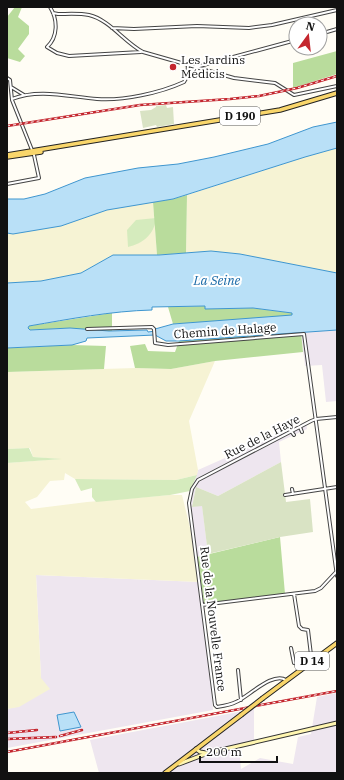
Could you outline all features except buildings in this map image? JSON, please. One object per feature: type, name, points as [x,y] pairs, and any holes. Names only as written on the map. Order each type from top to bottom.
[{"type":"main road","name":"D 190","points":[[7,156],[280,110],[337,92]]},
{"type":"main road","name":"D 14","points":[[165,773],[337,643]]},
{"type":"main road","points":[[177,765],[208,753],[337,723]]},
{"type":"main road","points":[[202,744],[204,750],[208,753]]},
{"type":"main road","points":[[194,750],[208,753]]},
{"type":"main road","points":[[194,750],[199,756]]},
{"type":"street","points":[[50,7],[53,13],[56,32],[53,42],[48,47],[57,53],[70,56],[142,52]]},
{"type":"street","points":[[113,28],[258,27],[337,10]]},
{"type":"street","points":[[53,13],[89,15],[96,17],[113,28],[131,45],[142,52],[234,78],[275,84],[292,94],[296,95],[337,86]]},
{"type":"street","points":[[194,67],[288,42]]},
{"type":"street","points":[[12,99],[24,95],[49,94],[98,99],[136,97],[184,82],[187,77],[188,65]]},
{"type":"street","points":[[7,78],[10,80],[12,99],[32,152],[39,178],[7,184]]},
{"type":"street","points":[[11,87],[24,95]]},
{"type":"street","name":"Chemin de Halage","points":[[87,330],[152,327],[154,329],[155,343],[168,344],[304,334],[316,419]]},
{"type":"street","name":"Rue de la Haye","points":[[198,480],[316,419],[337,417]]},
{"type":"street","points":[[316,419],[337,576]]},
{"type":"street","points":[[300,427],[302,432]]},
{"type":"street","points":[[291,431],[294,435]]},
{"type":"street","name":"Rue de la Nouvelle France","points":[[198,480],[192,489],[189,503],[215,705],[217,707],[241,700],[260,686],[270,681],[282,678],[287,680]]},
{"type":"street","points":[[285,495],[337,487]]},
{"type":"street","points":[[292,489],[293,494]]},
{"type":"street","points":[[202,605],[315,591],[321,588],[337,572]]},
{"type":"street","points":[[291,648],[294,663],[300,664],[312,655],[308,630],[302,629],[299,626],[294,594]]},
{"type":"street","points":[[238,670],[241,700]]},
{"type":"shaded area","points":[[337,148],[337,273],[240,254],[211,251],[186,253],[187,195]]},
{"type":"shaded area","points":[[153,202],[157,255],[113,255],[81,273],[41,281],[7,283],[7,233],[13,234],[61,226],[107,210]]},
{"type":"shaded area","points":[[337,330],[337,401],[326,402],[322,365],[305,366],[301,332]]},
{"type":"shaded area","points":[[215,361],[189,421],[198,470],[197,475],[176,480],[75,479],[65,473],[64,480],[50,481],[37,497],[25,502],[31,509],[87,502],[182,495],[197,556],[200,582],[36,575],[41,678],[50,689],[19,707],[7,709],[7,463],[58,459],[33,457],[30,448],[7,449],[7,372],[135,368],[171,369]]},
{"type":"shaded area","points":[[306,422],[307,429],[279,442],[281,462],[218,496],[196,487],[192,507],[202,505],[208,554],[197,557],[189,500],[198,470]]},
{"type":"shaded area","points":[[36,575],[200,582],[204,603],[213,710],[7,748],[7,709],[19,706],[41,679]]},
{"type":"shaded area","points":[[337,693],[337,773],[99,773],[90,740],[254,709],[254,741],[239,744],[241,769],[260,758],[293,764],[298,737],[311,734],[317,697]]},
{"type":"green space","points":[[15,7],[22,7],[18,17],[29,26],[29,34],[18,49],[25,56],[20,62],[7,58],[7,17]]},
{"type":"green space","points":[[337,51],[337,74],[293,88],[293,63],[319,56],[328,56],[328,53]]},
{"type":"green space","points":[[166,105],[167,108],[173,107],[174,124],[157,127],[156,125],[143,128],[140,111],[151,110],[156,106]]},
{"type":"green space","points":[[187,195],[186,253],[157,255],[153,202]]},
{"type":"green space","points":[[156,218],[153,229],[147,237],[143,241],[128,247],[127,230],[136,220]]},
{"type":"green space","points":[[205,306],[206,309],[253,308],[292,313],[292,316],[173,324],[168,307]]},
{"type":"green space","points":[[112,313],[112,331],[70,328],[29,330],[28,328],[29,326]]},
{"type":"green space","points":[[301,332],[303,352],[215,361],[171,369],[135,368],[130,346],[145,344],[148,351],[175,352],[179,341]]},
{"type":"green space","points":[[72,345],[106,346],[104,369],[7,372],[7,348]]},
{"type":"green space","points":[[29,448],[33,457],[62,459],[7,463],[7,449]]},
{"type":"green space","points":[[281,462],[286,502],[310,499],[313,532],[280,537],[208,554],[202,506],[192,507],[196,487],[218,496]]},
{"type":"green space","points":[[197,475],[190,491],[170,495],[96,502],[92,497],[92,488],[81,491],[75,479],[176,480]]},
{"type":"green space","points":[[280,537],[285,594],[204,603],[197,557]]},
{"type":"water","points":[[337,122],[337,148],[173,199],[107,210],[61,226],[13,234],[7,233],[7,199],[24,199],[45,194],[85,178],[138,168],[178,164],[214,157],[268,144],[313,127]]},
{"type":"water","name":"La Seine","points":[[211,251],[240,254],[337,273],[337,330],[179,341],[166,341],[155,335],[87,338],[86,341],[72,345],[7,348],[7,283],[41,281],[81,273],[113,255],[159,255]],"holes":[[[205,306],[205,309],[253,308],[292,313],[292,315],[173,324],[148,332],[147,330],[109,331],[70,328],[30,330],[28,328],[29,326],[90,316],[152,310],[152,307]]]},
{"type":"water","points":[[74,712],[81,727],[60,731],[57,715]]},
{"type":"railway","points":[[7,126],[140,105],[259,96],[297,88],[337,76]]},
{"type":"railway","points":[[7,752],[337,691]]},
{"type":"railway","points":[[7,733],[37,730]]},
{"type":"railway","points":[[60,736],[82,730]]},
{"type":"railway","points":[[7,739],[56,737]]},
{"type":"place","name":"Les Jardins Médicis","points":[[173,67]]}]
